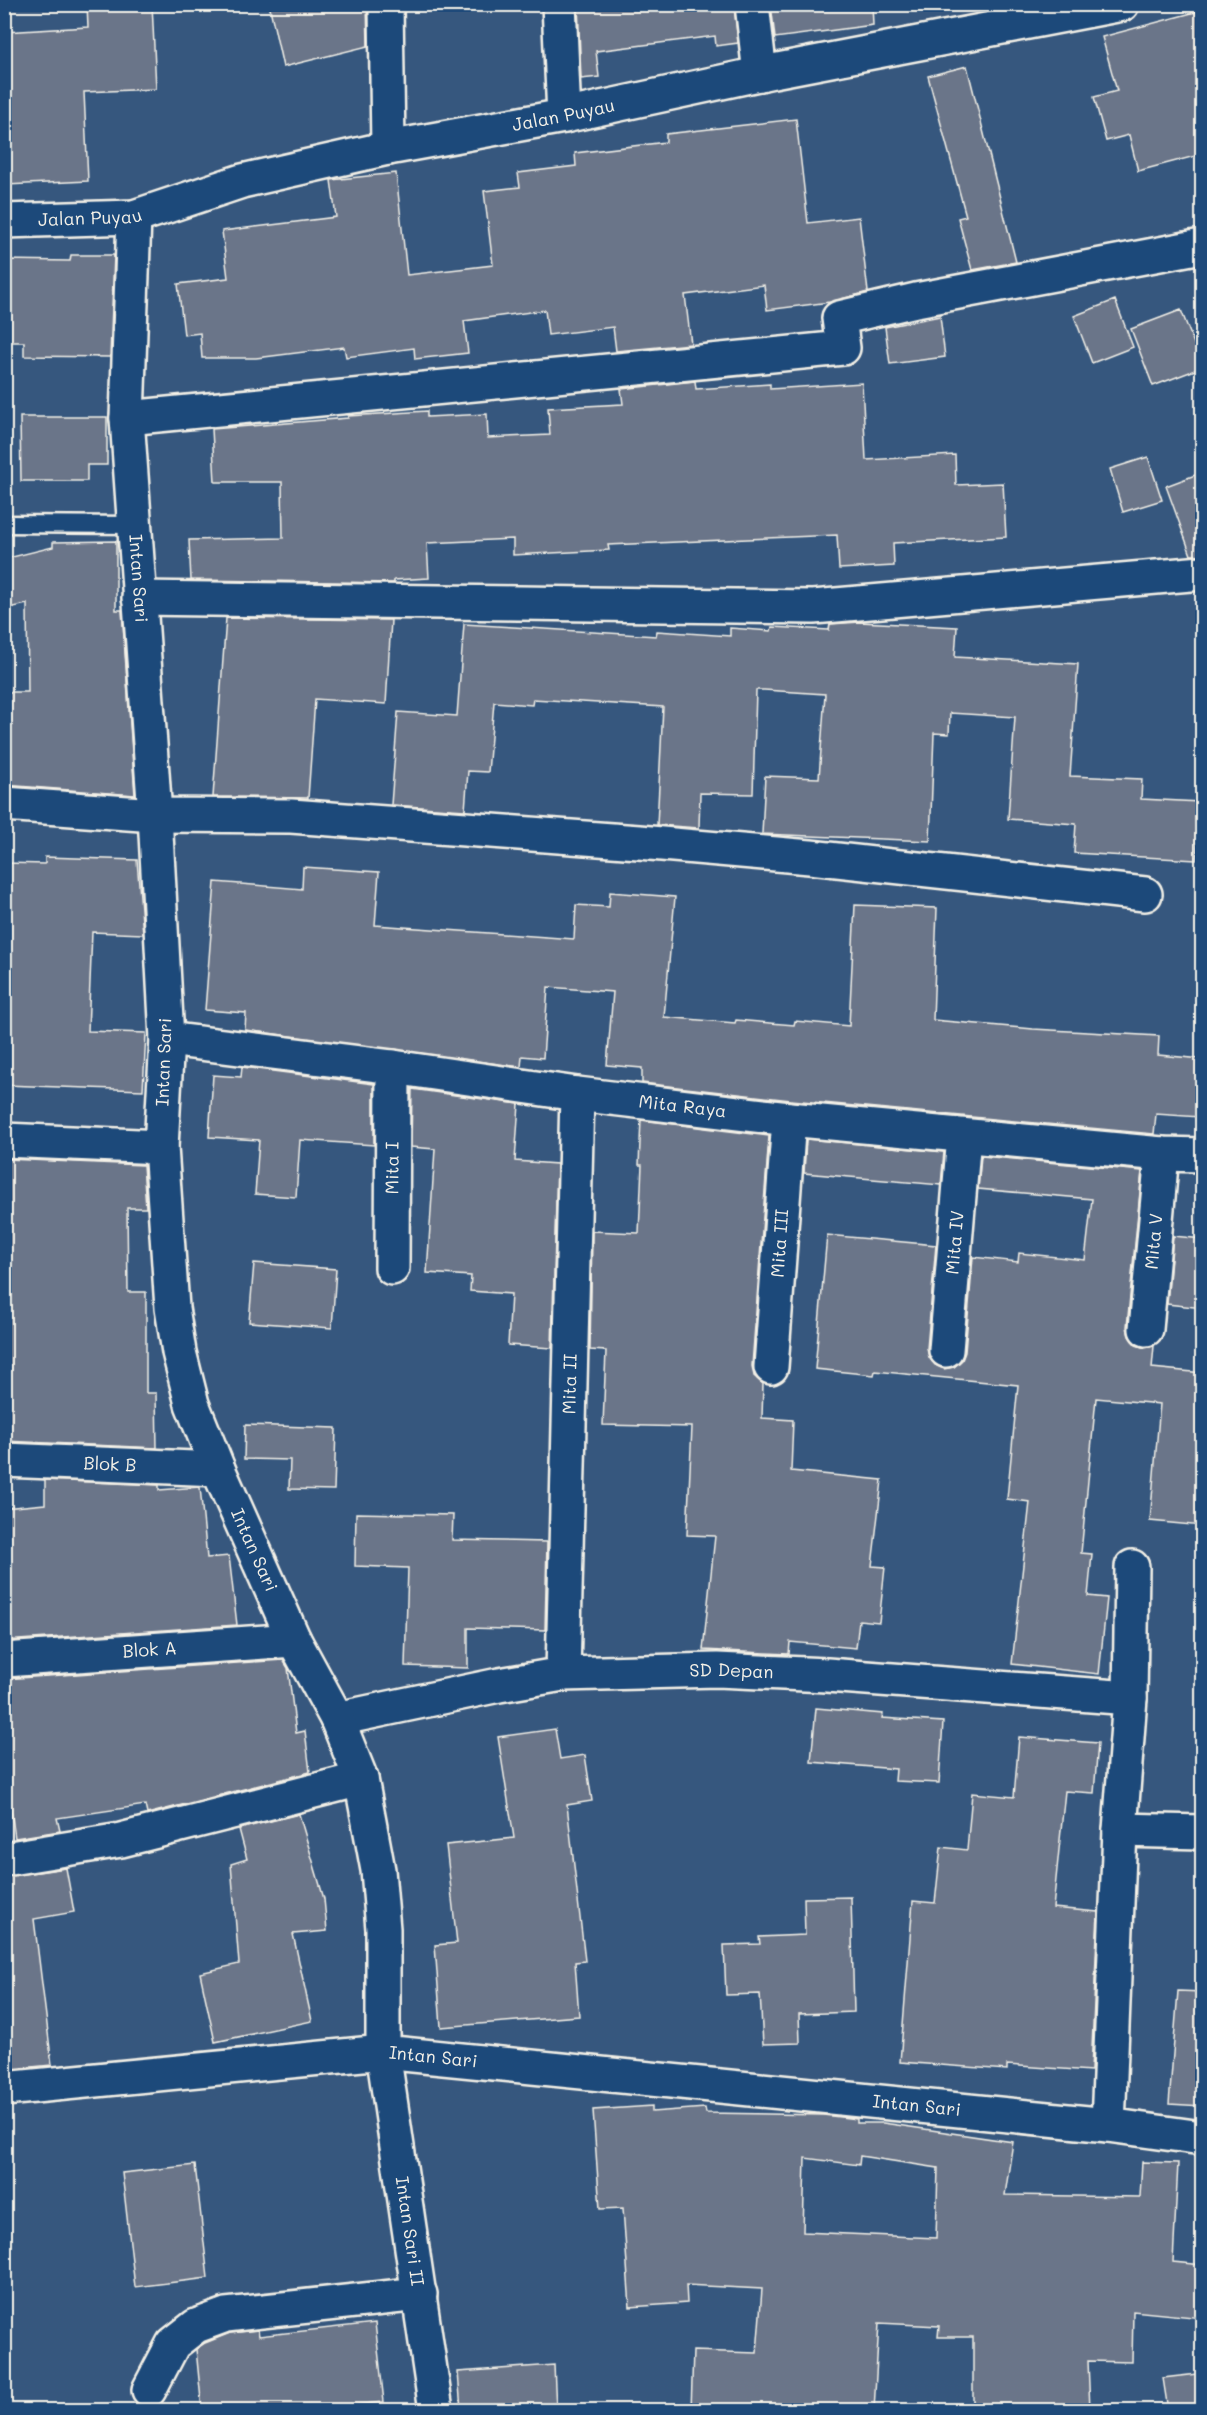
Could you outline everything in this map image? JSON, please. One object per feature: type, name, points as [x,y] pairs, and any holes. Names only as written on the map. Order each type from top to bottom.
[{"type":"street","points":[[386,4],[388,148]]},
{"type":"street","points":[[559,4],[564,116]]},
{"type":"street","points":[[752,4],[760,74]]},
{"type":"street","name":"Jalan Puyau","points":[[4,222],[134,218],[242,181],[388,148],[564,116],[1047,12],[1122,4]]},
{"type":"street","name":"Intan Sari","points":[[134,218],[127,418],[155,815],[167,1039],[161,1147],[167,1250],[179,1352],[192,1404],[218,1469],[294,1640],[337,1719],[361,1779],[378,1870],[383,1929],[383,2052],[1108,2125],[1203,2138]]},
{"type":"street","points":[[127,418],[843,348],[838,318],[916,300],[1203,246]]},
{"type":"street","points":[[139,598],[813,607],[1203,573]]},
{"type":"street","points":[[4,804],[155,815],[291,816],[639,842],[810,857],[1145,894]]},
{"type":"street","name":"Mita Raya","points":[[167,1039],[393,1067],[577,1094],[789,1119],[1162,1154],[1203,1155]]},
{"type":"street","name":"Mita I","points":[[392,1268],[393,1067]]},
{"type":"street","name":"Mita II","points":[[562,1674],[577,1094]]},
{"type":"street","name":"Mita III","points":[[771,1367],[789,1119]]},
{"type":"street","name":"Mita IV","points":[[946,1350],[964,1136]]},
{"type":"street","points":[[4,1140],[161,1147]]},
{"type":"street","name":"Mita V","points":[[1146,1329],[1162,1154]]},
{"type":"street","name":"Blok B","points":[[4,1460],[218,1469]]},
{"type":"street","points":[[1108,2125],[1119,1830],[1130,1698],[1132,1567]]},
{"type":"street","name":"Blok A","points":[[4,1660],[294,1640]]},
{"type":"street","name":"SD Depan","points":[[337,1719],[562,1674],[717,1670],[827,1675],[1130,1698]]},
{"type":"street","points":[[4,1858],[121,1840],[361,1779]]},
{"type":"street","points":[[1119,1830],[1203,1832]]},
{"type":"street","points":[[4,2089],[383,2052]]},
{"type":"street","name":"Intan Sari II","points":[[383,2052],[436,2410]]},
{"type":"street","points":[[149,2390],[173,2344],[196,2326],[226,2315],[420,2294]]},
{"type":"lane","points":[[4,524],[134,525]]},
{"type":"building","points":[[87,4],[152,4],[156,89],[84,92],[88,181],[6,185],[4,32],[88,27]]},
{"type":"building","points":[[269,4],[367,4],[368,46],[283,67]]},
{"type":"building","points":[[578,4],[734,4],[738,43],[716,46],[715,36],[596,51],[599,77],[581,79]]},
{"type":"building","points":[[771,4],[872,4],[873,25],[775,38]]},
{"type":"building","points":[[1203,10],[1203,154],[1138,171],[1129,135],[1106,141],[1094,97],[1117,91],[1102,37]]},
{"type":"building","points":[[967,66],[1016,262],[972,270],[958,218],[966,216],[928,76]]},
{"type":"building","points":[[796,119],[808,223],[859,217],[868,292],[830,302],[767,310],[764,285],[685,295],[691,344],[616,351],[613,327],[548,335],[545,310],[464,321],[468,353],[415,359],[414,348],[346,357],[344,347],[256,358],[202,358],[200,333],[184,335],[178,284],[228,278],[222,231],[336,217],[331,180],[396,173],[407,275],[493,265],[484,191],[520,187],[518,173],[576,166],[575,153],[666,142],[666,134]]},
{"type":"building","points":[[71,255],[114,255],[110,357],[24,356],[24,342],[4,342],[4,260],[70,261]]},
{"type":"building","points":[[1115,300],[1133,347],[1092,363],[1074,316]]},
{"type":"building","points":[[1181,310],[1203,367],[1153,386],[1131,329]]},
{"type":"building","points":[[940,316],[945,357],[890,364],[885,327]]},
{"type":"building","points":[[695,381],[696,389],[770,384],[770,389],[862,383],[866,460],[955,455],[956,485],[1003,483],[1006,537],[893,543],[894,566],[839,569],[837,535],[608,545],[609,550],[513,555],[513,539],[427,543],[429,578],[394,580],[394,583],[191,580],[189,540],[283,538],[282,482],[215,482],[212,429],[427,411],[427,417],[487,414],[488,438],[550,435],[548,408],[623,404],[621,389]]},
{"type":"building","points":[[20,417],[107,417],[107,465],[87,465],[87,481],[21,481]]},
{"type":"building","points":[[1148,457],[1162,500],[1123,512],[1110,469]]},
{"type":"building","points":[[1203,472],[1203,555],[1191,555],[1166,486]]},
{"type":"building","points":[[116,541],[116,610],[122,610],[135,795],[4,785],[4,692],[28,692],[27,604],[4,609],[4,559],[53,547],[53,542]]},
{"type":"building","points":[[226,618],[391,620],[386,704],[315,699],[308,798],[213,797]]},
{"type":"building","points":[[860,622],[957,627],[955,657],[1078,664],[1070,776],[1142,779],[1141,799],[1200,802],[1196,860],[1074,853],[1076,824],[1008,819],[1015,717],[950,713],[949,734],[934,733],[930,841],[762,834],[765,776],[819,778],[825,694],[756,690],[753,794],[700,793],[699,828],[657,825],[663,707],[533,699],[532,705],[494,702],[488,772],[468,771],[465,810],[391,805],[398,712],[457,716],[464,624],[656,636],[657,631],[730,636],[730,628],[771,631],[772,627],[829,630],[830,624]]},
{"type":"building","points":[[45,857],[137,860],[143,934],[92,932],[88,1031],[146,1033],[143,1090],[4,1085],[4,863],[45,864]]},
{"type":"building","points":[[303,867],[379,872],[375,925],[574,939],[576,905],[609,907],[610,892],[675,897],[664,1017],[735,1023],[736,1020],[794,1025],[795,1021],[849,1026],[855,905],[937,908],[933,1020],[1033,1029],[1159,1036],[1158,1055],[1203,1059],[1200,1117],[1156,1114],[1154,1134],[791,1100],[642,1083],[642,1068],[607,1065],[613,992],[548,987],[543,1058],[522,1056],[521,1067],[245,1030],[246,1013],[205,1010],[215,882],[302,889]]},
{"type":"building","points":[[242,1067],[374,1084],[374,1145],[300,1140],[296,1197],[255,1194],[259,1140],[209,1137],[213,1075],[241,1077]]},
{"type":"building","points":[[412,1089],[519,1104],[515,1161],[557,1164],[552,1348],[508,1345],[511,1294],[470,1291],[471,1276],[427,1273],[435,1149],[411,1147]]},
{"type":"building","points":[[641,1120],[769,1136],[752,1366],[754,1376],[763,1384],[762,1418],[793,1420],[791,1471],[882,1480],[872,1566],[885,1567],[879,1622],[859,1620],[856,1648],[790,1642],[789,1654],[703,1650],[715,1536],[687,1535],[692,1427],[603,1425],[606,1351],[590,1350],[592,1231],[639,1233]]},
{"type":"building","points":[[806,1139],[944,1152],[941,1185],[804,1173]]},
{"type":"building","points":[[981,1156],[1142,1171],[1127,1327],[1129,1336],[1136,1345],[1145,1348],[1154,1346],[1152,1368],[1203,1373],[1203,1526],[1150,1521],[1160,1404],[1096,1398],[1081,1553],[1092,1554],[1088,1596],[1107,1598],[1099,1674],[1012,1664],[1030,1502],[1007,1499],[1018,1385],[875,1371],[874,1375],[815,1369],[827,1235],[936,1245],[927,1349],[935,1365],[944,1369],[954,1367],[962,1360],[965,1352],[973,1257],[1018,1262],[1019,1253],[1085,1260],[1092,1199],[978,1189]]},
{"type":"building","points":[[6,1159],[143,1165],[146,1208],[127,1208],[128,1292],[146,1292],[146,1393],[156,1393],[157,1448],[4,1441]]},
{"type":"building","points":[[1173,1236],[1203,1239],[1203,1308],[1167,1304]]},
{"type":"building","points":[[254,1263],[336,1269],[332,1328],[249,1322]]},
{"type":"building","points":[[245,1425],[336,1428],[334,1490],[289,1489],[290,1460],[244,1459]]},
{"type":"building","points":[[45,1480],[159,1485],[159,1490],[200,1487],[207,1558],[229,1556],[237,1625],[4,1641],[4,1508],[45,1504]]},
{"type":"building","points":[[356,1513],[453,1515],[452,1540],[547,1542],[545,1630],[468,1628],[468,1668],[405,1666],[408,1568],[355,1566]]},
{"type":"building","points":[[283,1660],[288,1668],[296,1733],[305,1731],[310,1772],[147,1814],[145,1805],[57,1818],[60,1831],[15,1838],[4,1761],[4,1679]]},
{"type":"building","points":[[816,1708],[883,1714],[882,1718],[943,1722],[939,1783],[895,1781],[896,1769],[811,1762]]},
{"type":"building","points":[[555,1729],[560,1759],[585,1755],[592,1801],[567,1805],[585,1961],[575,1962],[579,2016],[441,2027],[435,1945],[457,1943],[446,1845],[514,1838],[498,1737]]},
{"type":"building","points":[[1019,1737],[1098,1743],[1094,1793],[1065,1791],[1053,1908],[1098,1912],[1091,2071],[1007,2065],[1007,2070],[900,2062],[913,1901],[935,1903],[941,1847],[967,1850],[972,1793],[1014,1797]]},
{"type":"building","points":[[299,1814],[324,1899],[327,1931],[293,1934],[312,2021],[215,2042],[200,1973],[239,1964],[231,1864],[247,1859],[239,1829]]},
{"type":"building","points":[[66,1868],[74,1912],[34,1919],[52,2065],[11,2069],[4,2018],[4,1877]]},
{"type":"building","points":[[851,1897],[854,2012],[799,2014],[800,2043],[763,2044],[760,1994],[726,1995],[724,1945],[760,1944],[759,1937],[805,1935],[804,1898]]},
{"type":"building","points":[[1178,1991],[1203,1992],[1203,2106],[1169,2104]]},
{"type":"building","points":[[652,2106],[652,2112],[705,2108],[706,2113],[823,2115],[857,2119],[857,2123],[883,2123],[1013,2142],[1005,2195],[1140,2197],[1142,2162],[1178,2163],[1173,2262],[1203,2265],[1203,2318],[1133,2311],[1132,2362],[1088,2361],[1090,2410],[973,2410],[973,2337],[938,2337],[939,2326],[879,2323],[874,2410],[691,2410],[693,2351],[757,2353],[762,2289],[686,2285],[687,2303],[630,2307],[623,2208],[600,2209],[593,2110]],"holes":[[[860,2156],[938,2168],[936,2238],[803,2232],[805,2158],[859,2165]]]},
{"type":"building","points":[[195,2165],[208,2278],[135,2287],[122,2173]]},
{"type":"building","points":[[375,2323],[384,2402],[304,2410],[202,2410],[196,2349],[205,2343],[230,2333],[258,2330],[259,2336]]},
{"type":"building","points":[[554,2365],[556,2410],[461,2410],[458,2372]]},
{"type":"building","points":[[1197,2374],[1201,2410],[1168,2410],[1163,2378]]}]
